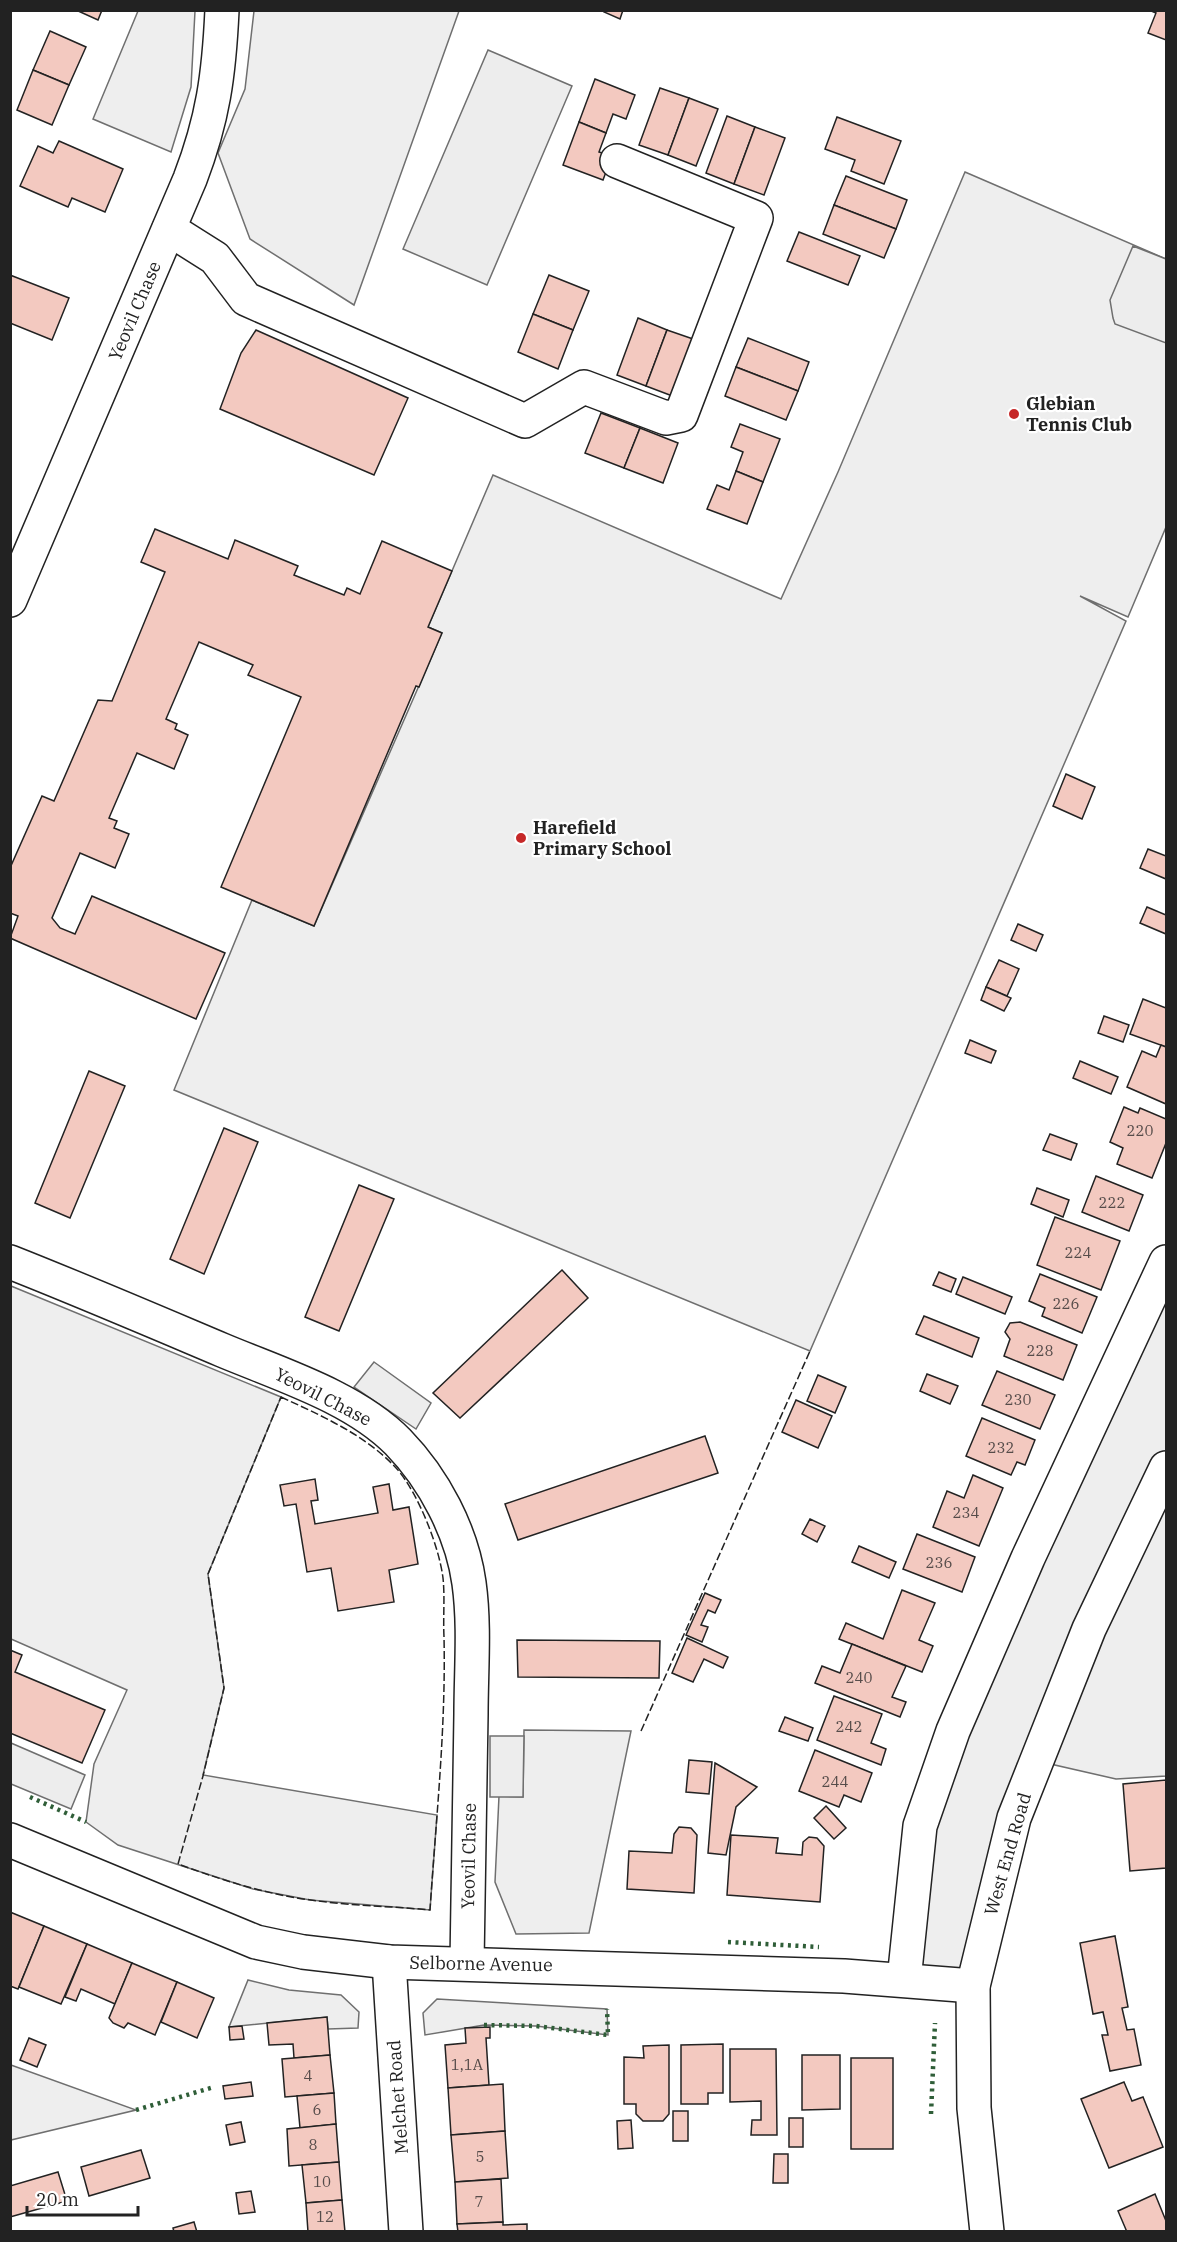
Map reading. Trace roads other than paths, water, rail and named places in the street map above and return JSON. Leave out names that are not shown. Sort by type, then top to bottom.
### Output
[{"type":"street","name":"Yeovil Chase","points":[[10,600],[205,140],[220,60],[222,10]]},
{"type":"street","points":[[169,229],[215,258],[246,299],[305,327],[525,420],[584,387],[666,418],[681,415],[756,218],[617,161]]},
{"type":"street","name":"Yeovil Chase","points":[[10,1262],[278,1374],[351,1407],[373,1421],[397,1441],[416,1463],[447,1512],[465,1560],[470,1591],[471,1724],[467,1963]]},
{"type":"street","points":[[904,1980],[920,1826],[953,1731],[1028,1558],[1167,1262]]},
{"type":"street","name":"West End Road","points":[[987,2232],[974,2108],[974,1986],[1014,1818],[1089,1629],[1167,1468]]},
{"type":"street","name":"Selborne Avenue","points":[[10,1840],[256,1942],[303,1952],[389,1962],[834,1976],[974,1986]]},
{"type":"street","name":"Melchet Road","points":[[389,1962],[406,2232]]},
{"type":"place","name":"Glebian Tennis Club","points":[[1014,414]]},
{"type":"place","name":"Harefield Primary School","points":[[521,838]]}]
